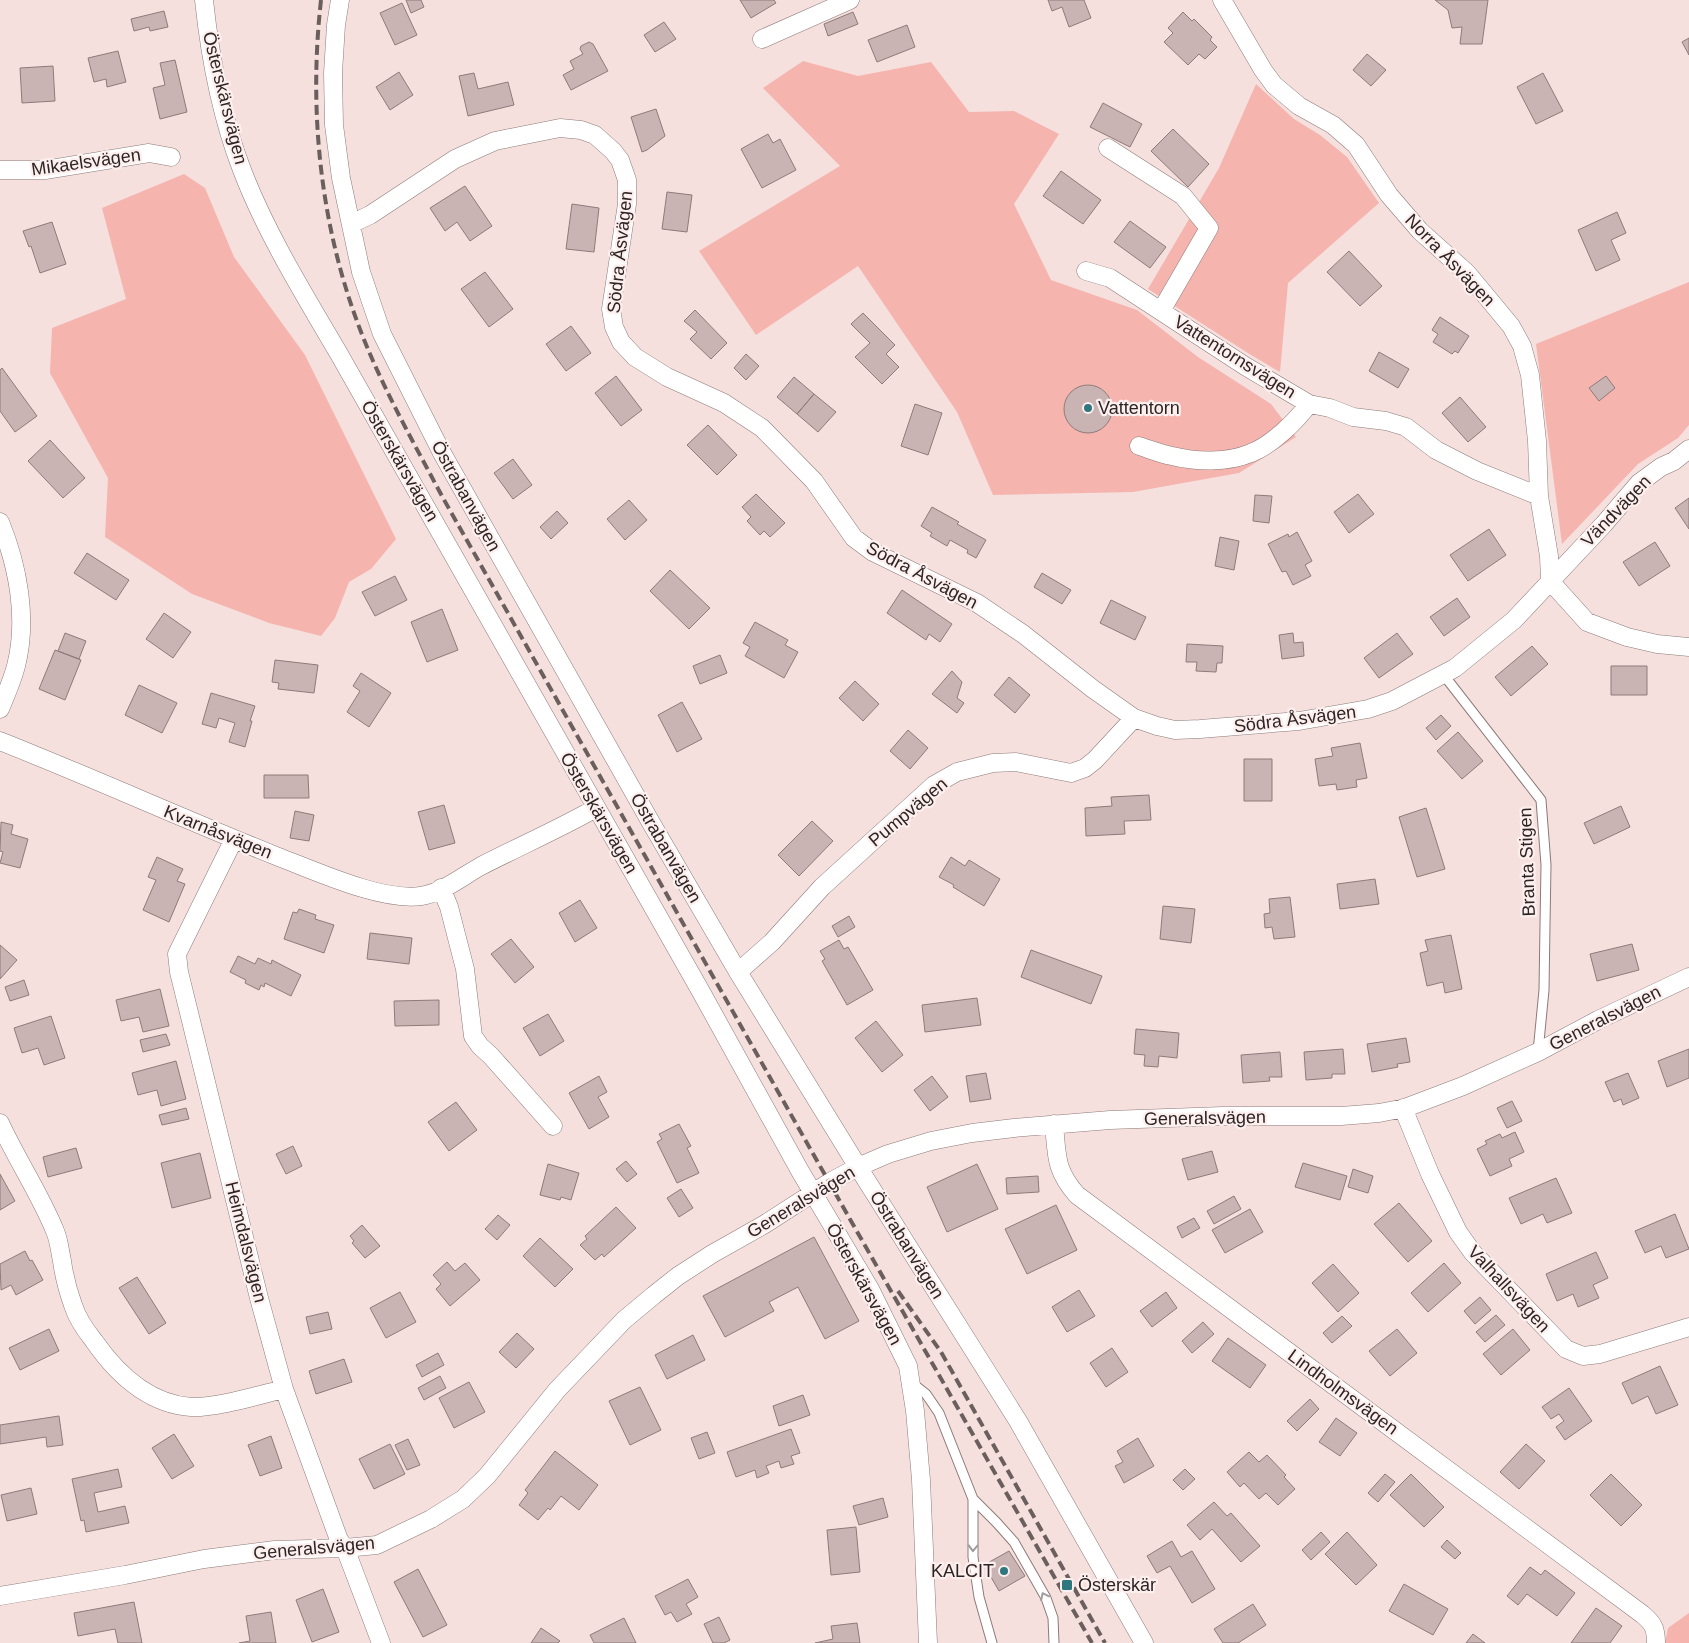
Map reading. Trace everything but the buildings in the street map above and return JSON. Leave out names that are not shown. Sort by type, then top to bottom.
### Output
[{"type":"street","name":"Österskärsvägen","points":[[204,0],[207,29],[228,127],[242,170],[258,206],[300,288],[813,1193],[870,1289],[908,1366],[916,1411],[921,1480],[928,1643]]},
{"type":"street","name":"Östrabanvägen","points":[[340,0],[332,73],[334,125],[341,178],[361,272],[382,334],[433,436],[650,821],[738,972],[1018,1421],[1144,1643]]},
{"type":"street","points":[[762,39],[850,0]]},
{"type":"street","name":"Norra Åsvägen","points":[[1222,0],[1262,70],[1274,85],[1299,106],[1333,125],[1356,145],[1389,195],[1420,231],[1467,273],[1510,326],[1522,346],[1530,375],[1537,441],[1539,496],[1549,556],[1550,582]]},
{"type":"street","name":"Södra Åsvägen","points":[[351,224],[370,215],[455,159],[494,141],[560,128],[581,130],[595,135],[620,160],[628,180],[627,204],[611,309],[614,327],[621,342],[630,352],[667,377],[724,403],[762,428],[814,481],[854,538],[873,552],[977,603],[1023,634],[1093,689],[1134,718],[1158,726],[1175,730],[1200,730],[1299,721],[1368,709],[1392,701],[1455,668],[1514,620],[1550,582]]},
{"type":"street","name":"Vattentornsvägen","points":[[1108,148],[1183,196],[1209,228],[1161,311]]},
{"type":"street","name":"Mikaelsvägen","points":[[0,170],[44,170],[149,153],[171,157]]},
{"type":"street","name":"Vattentornsvägen","points":[[1086,271],[1110,278],[1245,366],[1309,404],[1330,408],[1353,416],[1386,420],[1406,426],[1436,450],[1469,467],[1539,496]]},
{"type":"street","name":"Vattentornsvägen","points":[[1139,446],[1171,456],[1199,460],[1227,459],[1252,453],[1273,440],[1298,418],[1309,404]]},
{"type":"street","name":"Vändvägen","points":[[1550,582],[1604,524],[1638,483],[1661,467],[1674,461],[1689,449]]},
{"type":"street","points":[[0,522],[18,584],[21,627],[16,664],[0,709]]},
{"type":"street","points":[[1550,582],[1587,622],[1627,637],[1657,644],[1689,647]]},
{"type":"street","name":"Pumpvägen","points":[[738,972],[772,942],[822,887],[934,785],[957,772],[993,763],[1016,762],[1071,773],[1085,768],[1096,760],[1134,718]]},
{"type":"street","name":"Kvarnåsvägen","points":[[0,741],[234,839],[323,874],[378,893],[409,897],[422,896],[441,888],[480,866],[596,808]]},
{"type":"street","name":"Heimdalsvägen","points":[[234,839],[177,954],[179,972],[259,1298],[284,1389],[339,1540],[345,1548],[381,1643]]},
{"type":"street","points":[[441,888],[449,907],[465,969],[473,1036],[554,1126]]},
{"type":"street","name":"Generalsvägen","points":[[0,1596],[204,1560],[275,1550],[345,1548],[377,1544],[431,1519],[463,1499],[487,1476],[557,1390],[624,1320],[678,1276],[813,1193],[858,1167],[888,1154],[931,1141],[972,1133],[1054,1124],[1110,1120],[1341,1116],[1379,1113],[1403,1108],[1463,1086],[1538,1052],[1606,1016],[1689,977]]},
{"type":"street","name":"Valhallsvägen","points":[[1403,1108],[1430,1174],[1458,1232],[1473,1253],[1566,1349],[1583,1356],[1600,1354],[1689,1328]]},
{"type":"street","points":[[0,1123],[56,1233],[63,1271],[73,1307],[107,1360],[121,1375],[139,1388],[162,1399],[192,1407],[226,1403],[284,1389]]},
{"type":"street","name":"Lindholmsvägen","points":[[1054,1124],[1058,1166],[1066,1182],[1077,1195],[1642,1614],[1654,1624],[1656,1643]]},
{"type":"lane","name":"Branta Stigen","points":[[1443,674],[1541,800],[1546,865],[1546,908],[1544,990],[1538,1052]]},
{"type":"lane","points":[[910,1382],[926,1394],[939,1413],[973,1499],[973,1556],[980,1597],[992,1643]]},
{"type":"lane","points":[[973,1499],[1014,1542],[1042,1590],[1053,1618],[1054,1643]]},
{"type":"shaded area","points":[[803,61],[858,76],[931,62],[969,112],[1014,111],[1059,134],[1014,204],[1051,280],[1137,310],[1198,357],[1271,404],[1296,437],[1239,473],[1133,492],[993,495],[957,412],[858,266],[756,335],[699,251],[840,166],[763,88]]},
{"type":"shaded area","points":[[1256,84],[1294,119],[1320,135],[1347,157],[1379,203],[1288,283],[1280,372],[1148,289],[1219,168]]},
{"type":"shaded area","points":[[184,174],[205,188],[234,257],[305,355],[396,539],[371,569],[349,582],[335,618],[321,636],[269,623],[192,594],[105,537],[108,478],[50,373],[52,328],[126,299],[102,208]]},
{"type":"shaded area","points":[[1689,282],[1689,425],[1678,438],[1638,464],[1562,544],[1536,344]]},
{"type":"shaded area","points":[[1689,1613],[1689,1643],[1665,1643],[1668,1628]]},
{"type":"railway","points":[[321,0],[317,43],[316,87],[322,174],[328,217],[350,301],[365,342],[383,382],[443,498],[851,1221],[1092,1643]]},
{"type":"railway","points":[[898,1291],[941,1352],[1105,1643]]},
{"type":"place","name":"Vattentorn","points":[[1088,408]]},
{"type":"place","name":"KALCIT","points":[[1004,1571]]},
{"type":"place","name":"Österskär","points":[[1067,1585]]}]
